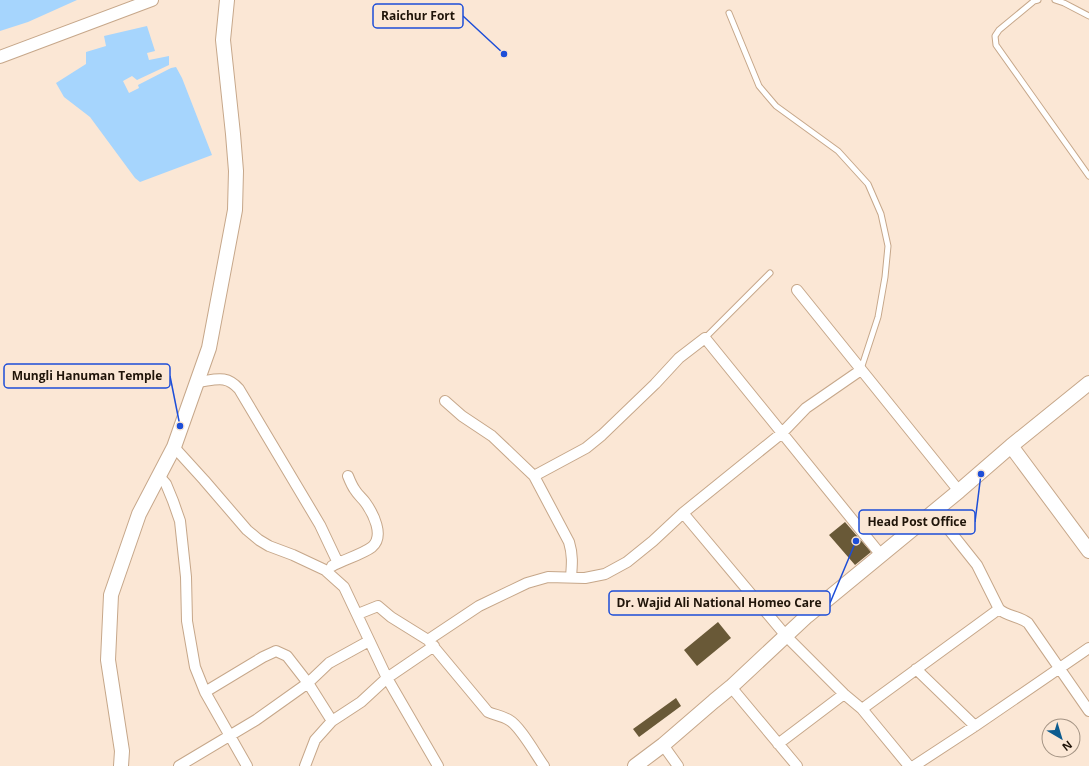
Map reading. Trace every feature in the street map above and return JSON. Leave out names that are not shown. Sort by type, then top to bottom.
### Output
[{"type":"main road","points":[[120,766],[122,751],[108,660],[111,595],[139,514],[174,447],[211,342],[227,247],[235,210],[236,171],[223,40],[227,0]]},
{"type":"main road","points":[[635,766],[663,745],[731,688],[787,637],[807,616],[1089,383]]},
{"type":"main road","points":[[1011,446],[1089,552]]},
{"type":"street","points":[[0,57],[152,0]]},
{"type":"street","points":[[797,290],[959,491]]},
{"type":"street","points":[[534,476],[586,448],[602,435],[650,389],[679,358],[705,338],[881,555]]},
{"type":"street","points":[[305,766],[314,740],[332,721],[361,702],[387,678],[479,606],[527,583],[548,577],[585,578],[605,574],[627,562],[653,542],[684,513],[782,433],[806,408],[861,370]]},
{"type":"street","points":[[197,382],[221,379],[229,380],[239,389],[320,525],[338,563]]},
{"type":"street","points":[[445,401],[462,416],[492,436],[534,476],[569,542],[573,560],[571,578]]},
{"type":"street","points":[[174,447],[247,530],[259,540],[325,570],[344,587],[387,678],[434,765]]},
{"type":"street","points":[[159,476],[166,484],[180,521],[186,577],[187,621],[195,667],[205,692],[247,766]]},
{"type":"street","points":[[325,570],[371,547],[377,541],[378,530],[369,508],[354,489],[348,476]]},
{"type":"street","points":[[934,511],[977,565],[999,608],[1003,612],[1022,618],[1028,623],[1089,711]]},
{"type":"street","points":[[684,513],[787,637],[844,694],[862,709],[909,766]]},
{"type":"street","points":[[358,614],[378,606],[391,617],[431,643],[488,712],[513,722],[544,766]]},
{"type":"street","points":[[862,709],[999,608]]},
{"type":"street","points":[[180,766],[256,720],[308,683],[329,663],[369,641]]},
{"type":"street","points":[[914,766],[1089,648]]},
{"type":"street","points":[[205,692],[263,657],[276,651],[287,656],[308,683],[332,721]]},
{"type":"street","points":[[916,670],[975,726]]},
{"type":"street","points":[[731,688],[797,766]]},
{"type":"street","points":[[778,744],[844,694]]},
{"type":"street","points":[[663,745],[678,766]]},
{"type":"lane","points":[[1038,0],[1034,1],[999,30],[995,36],[996,45],[1089,176]]},
{"type":"lane","points":[[1055,0],[1064,2],[1089,16]]},
{"type":"lane","points":[[729,13],[759,86],[776,106],[838,150],[868,184],[881,214],[888,246],[885,277],[878,317],[861,370]]},
{"type":"lane","points":[[705,338],[770,273]]},
{"type":"water","points":[[0,0],[77,0],[28,22],[0,31]]},
{"type":"water","points":[[147,26],[155,51],[147,53],[149,60],[169,56],[169,65],[137,80],[132,76],[123,81],[129,93],[139,88],[138,85],[171,68],[176,67],[182,78],[212,155],[140,182],[135,178],[90,117],[64,97],[56,83],[86,64],[86,52],[106,46],[104,36]]},
{"type":"building","points":[[845,522],[871,552],[855,565],[829,535]]},
{"type":"building","points":[[718,622],[731,638],[697,666],[684,650]]},
{"type":"building","points":[[676,698],[681,706],[639,737],[633,729]]},
{"type":"place","name":"Raichur Fort","points":[[504,54]]},
{"type":"place","name":"Mungli Hanuman Temple","points":[[180,426]]},
{"type":"place","name":"Head Post Office","points":[[981,474]]},
{"type":"place","name":"Dr. Wajid Ali National Homeo Care","points":[[856,541]]}]
